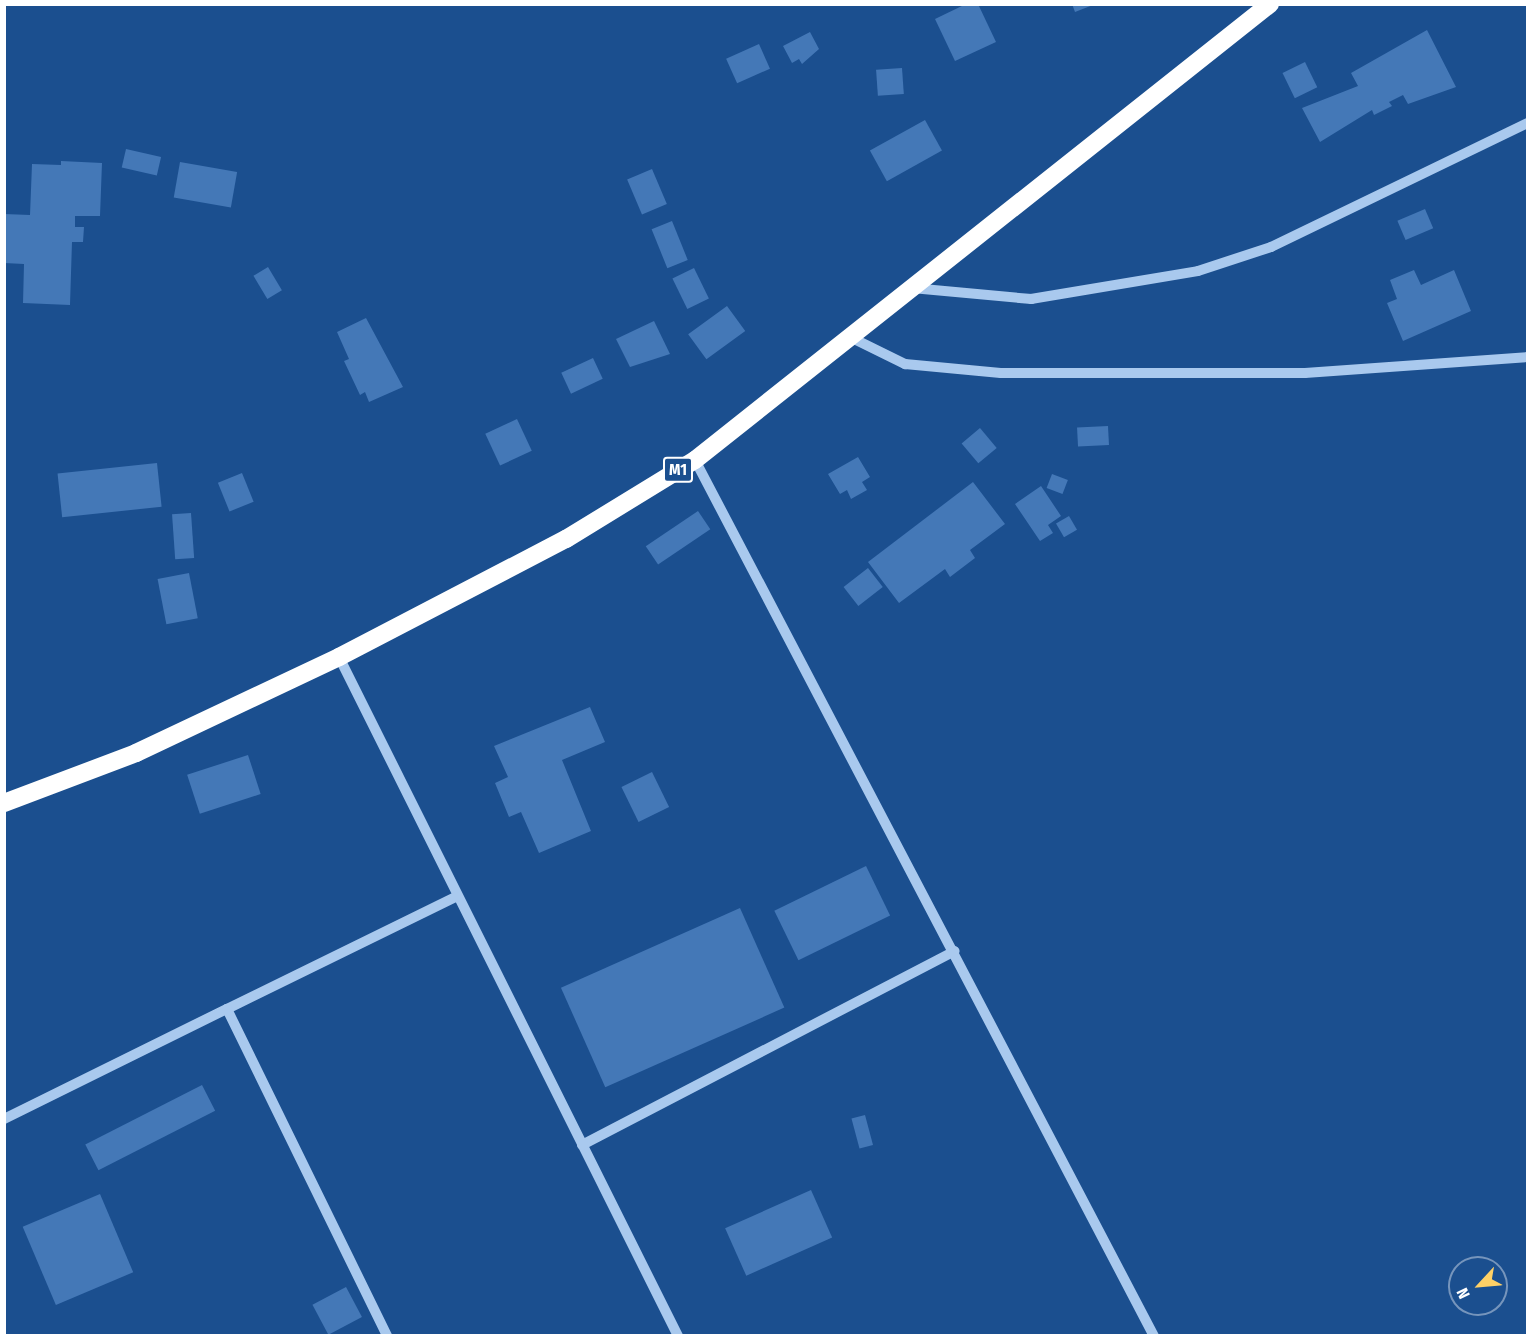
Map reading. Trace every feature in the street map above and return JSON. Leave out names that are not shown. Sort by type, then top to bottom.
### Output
[{"type":"highway","name":"M1","points":[[4,803],[136,753],[339,657],[566,539],[694,460],[909,287],[1270,4]]},
{"type":"street","points":[[909,287],[1031,299],[1198,271],[1272,247],[1527,123]]},
{"type":"street","points":[[848,336],[905,364],[1001,373],[1305,373],[1527,357]]},
{"type":"street","points":[[694,460],[1154,1335]]},
{"type":"street","points":[[339,657],[456,897],[678,1335]]},
{"type":"street","points":[[4,1119],[456,897]]},
{"type":"street","points":[[582,1145],[954,951]]},
{"type":"street","points":[[227,1009],[387,1335]]},
{"type":"building","points":[[966,4],[978,4],[996,42],[955,61],[935,19]]},
{"type":"building","points":[[1072,4],[1093,4],[1093,5],[1075,12]]},
{"type":"building","points":[[1427,30],[1456,87],[1408,104],[1403,95],[1389,102],[1392,106],[1374,115],[1372,110],[1320,142],[1302,108],[1358,86],[1351,73]]},
{"type":"building","points":[[810,32],[819,49],[802,64],[799,59],[792,63],[783,46]]},
{"type":"building","points":[[759,44],[770,69],[737,83],[726,59]]},
{"type":"building","points":[[1305,62],[1317,87],[1295,98],[1283,73]]},
{"type":"building","points":[[902,68],[904,94],[878,96],[876,70]]},
{"type":"building","points":[[925,120],[942,151],[887,181],[870,151]]},
{"type":"building","points":[[126,149],[161,157],[157,176],[122,168]]},
{"type":"building","points":[[61,161],[102,163],[100,216],[75,216],[75,227],[84,227],[83,242],[72,242],[70,305],[23,303],[24,264],[4,263],[4,214],[30,215],[32,164],[61,165]]},
{"type":"building","points":[[180,162],[237,172],[231,208],[174,197]]},
{"type":"building","points":[[652,169],[667,204],[642,215],[627,180]]},
{"type":"building","points":[[1425,209],[1433,228],[1406,240],[1397,221]]},
{"type":"building","points":[[672,221],[688,260],[667,268],[652,229]]},
{"type":"building","points":[[268,267],[282,290],[267,299],[253,276]]},
{"type":"building","points":[[694,268],[709,299],[687,309],[672,279]]},
{"type":"building","points":[[1414,270],[1421,285],[1454,270],[1471,311],[1403,341],[1387,303],[1397,299],[1390,280]]},
{"type":"building","points":[[727,306],[745,331],[706,359],[688,334]]},
{"type":"building","points":[[366,318],[403,387],[369,402],[365,392],[360,395],[344,361],[349,359],[337,332]]},
{"type":"building","points":[[654,321],[670,354],[630,367],[616,339]]},
{"type":"building","points":[[593,358],[603,379],[571,394],[561,373]]},
{"type":"building","points":[[517,419],[532,451],[500,466],[485,434]]},
{"type":"building","points":[[1108,426],[1109,445],[1078,447],[1077,428]]},
{"type":"building","points":[[980,428],[997,448],[978,463],[962,443]]},
{"type":"building","points":[[858,457],[870,477],[862,482],[867,490],[851,499],[847,490],[840,494],[828,474]]},
{"type":"building","points":[[157,463],[162,507],[62,517],[58,473]]},
{"type":"building","points":[[242,473],[254,502],[230,511],[218,483]]},
{"type":"building","points":[[1052,474],[1068,480],[1062,494],[1047,488]]},
{"type":"building","points":[[973,482],[1005,524],[970,550],[975,558],[950,577],[945,569],[899,603],[868,562]]},
{"type":"building","points":[[1041,486],[1061,516],[1048,525],[1053,533],[1040,541],[1015,504]]},
{"type":"building","points":[[698,511],[710,529],[658,564],[646,546]]},
{"type":"building","points":[[191,513],[194,558],[175,559],[172,514]]},
{"type":"building","points":[[1069,516],[1077,530],[1064,537],[1056,524]]},
{"type":"building","points":[[868,568],[883,587],[858,606],[844,587]]},
{"type":"building","points":[[189,573],[198,618],[166,624],[158,579]]},
{"type":"building","points":[[590,707],[605,742],[562,760],[591,831],[539,853],[521,812],[509,817],[495,783],[508,777],[494,746]]},
{"type":"building","points":[[248,755],[261,794],[200,814],[187,775]]},
{"type":"building","points":[[652,772],[669,807],[639,822],[621,787]]},
{"type":"building","points":[[866,866],[890,915],[798,960],[774,911]]},
{"type":"building","points":[[740,908],[784,1008],[605,1087],[561,988]]},
{"type":"building","points":[[202,1085],[215,1111],[98,1170],[85,1144]]},
{"type":"building","points":[[865,1115],[873,1145],[860,1149],[851,1119]]},
{"type":"building","points":[[811,1190],[832,1238],[746,1276],[725,1228]]},
{"type":"building","points":[[100,1194],[133,1272],[56,1305],[23,1227]]},
{"type":"building","points":[[346,1287],[362,1317],[328,1335],[312,1305]]}]
